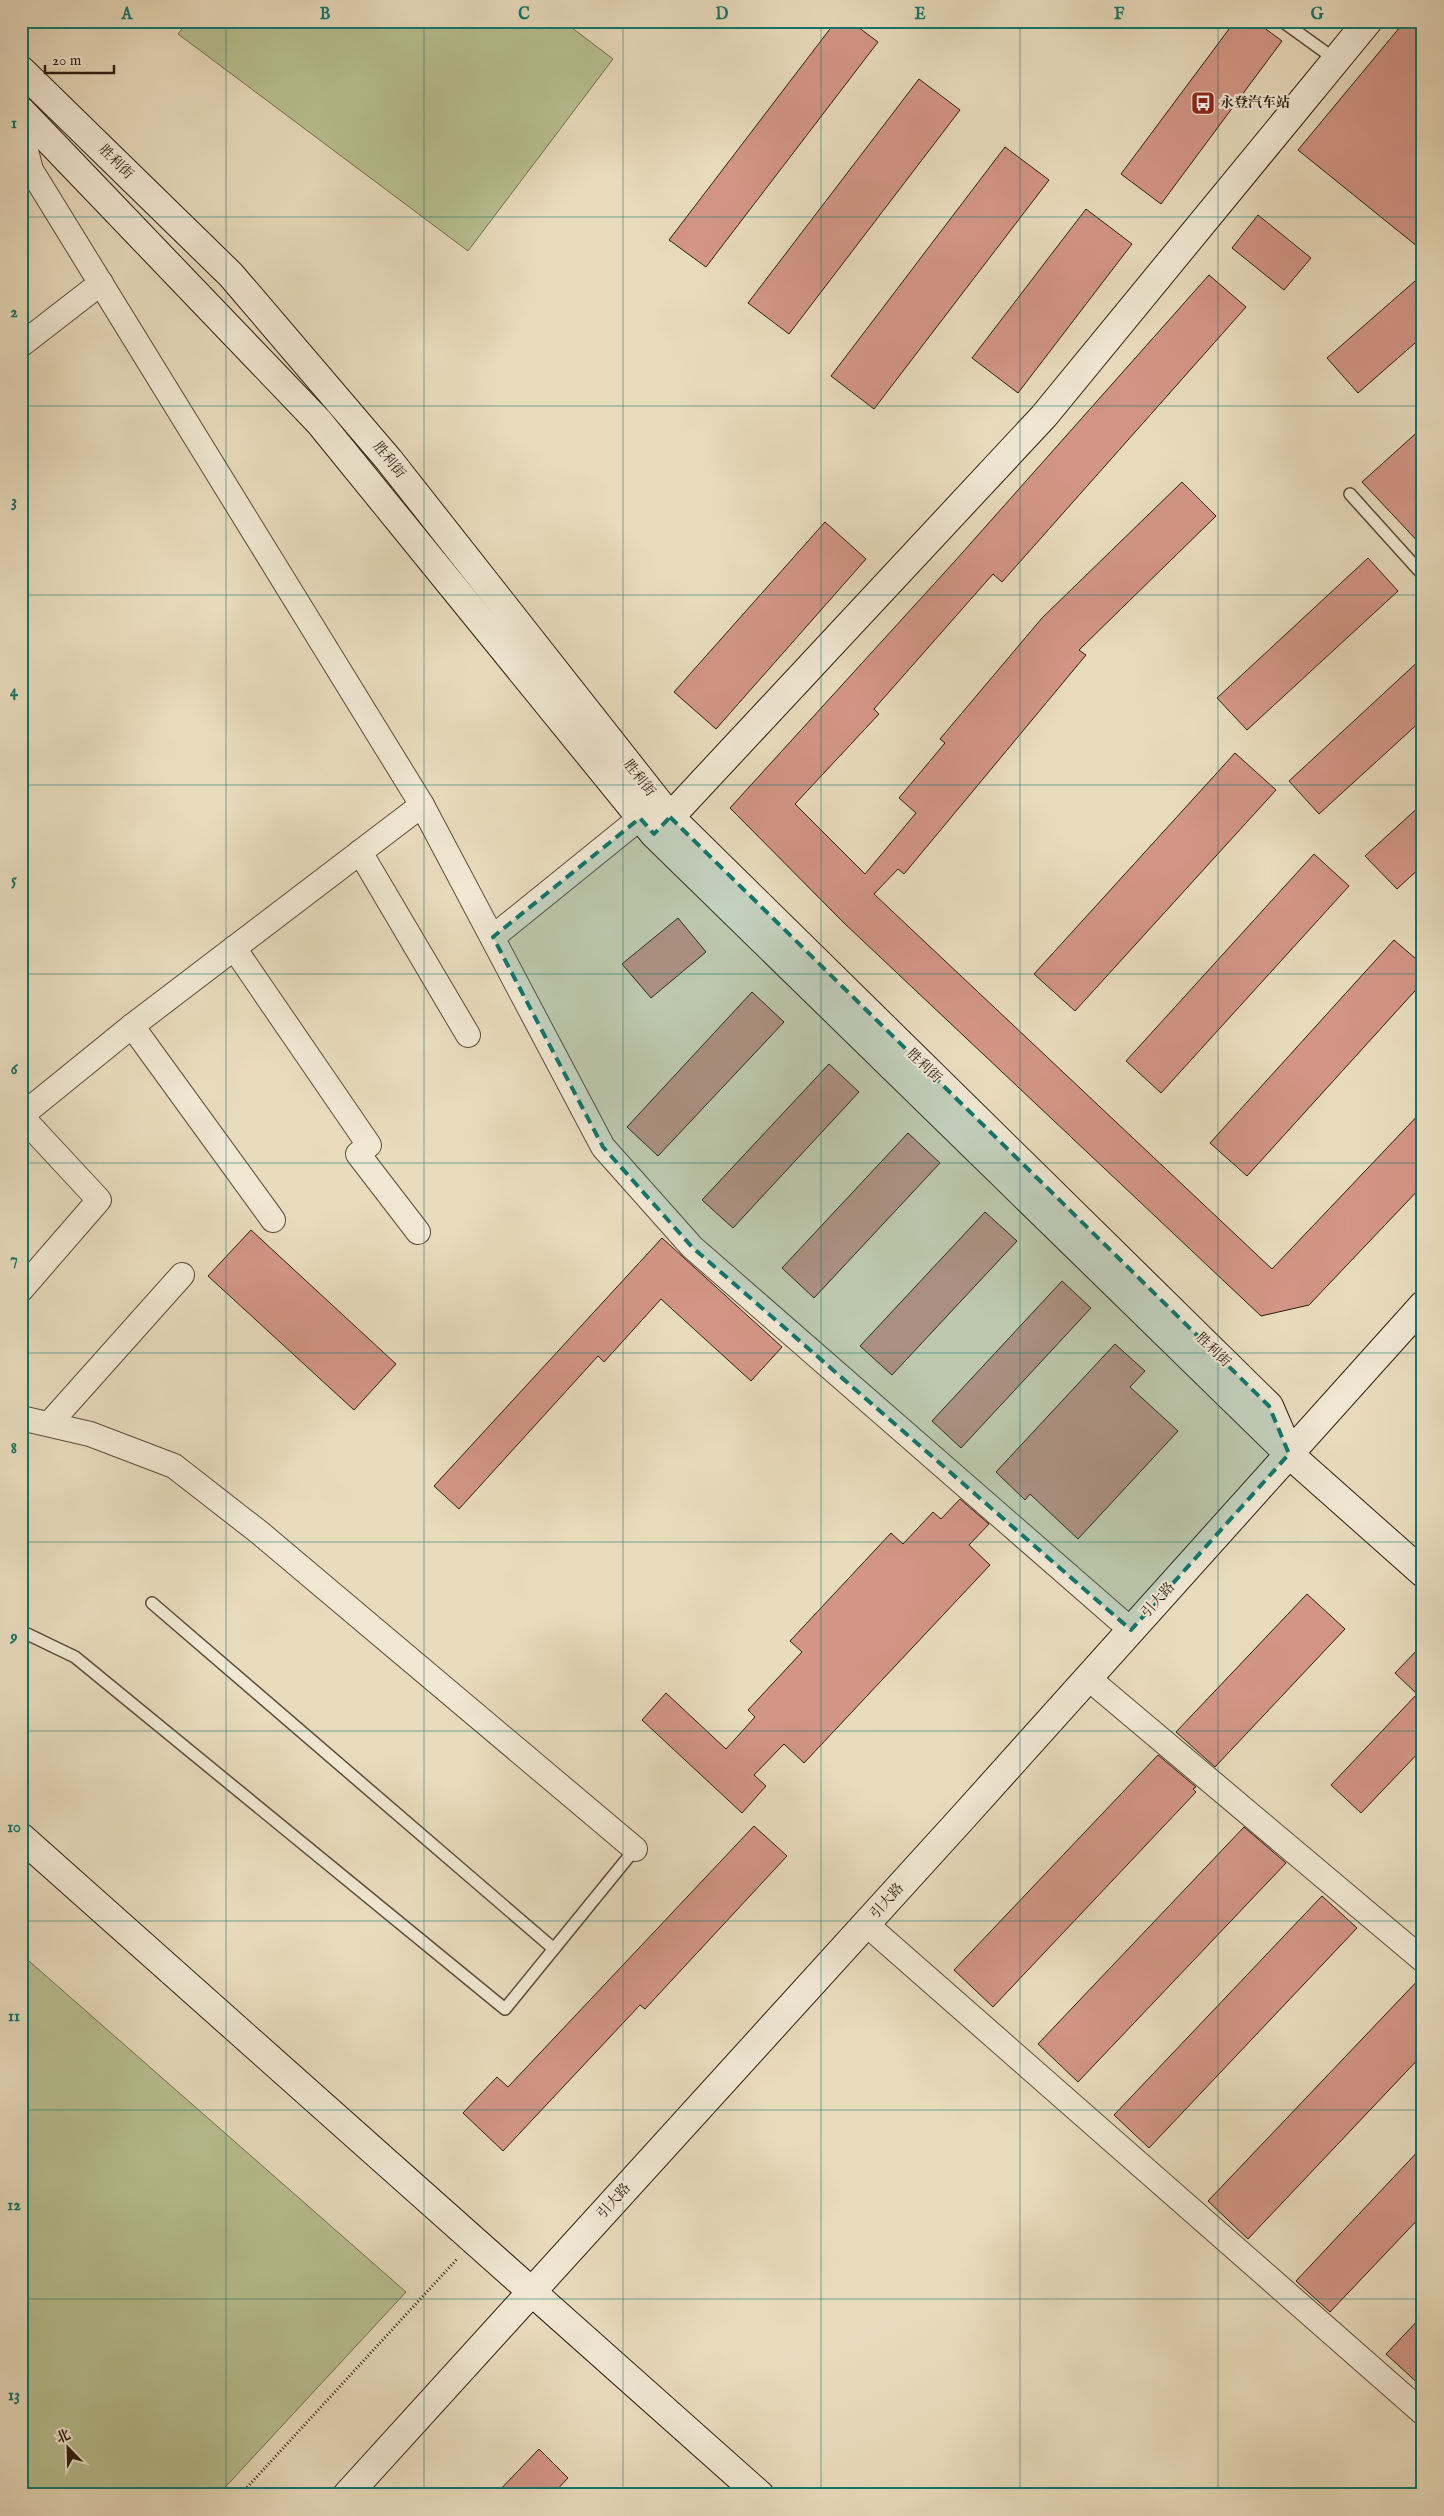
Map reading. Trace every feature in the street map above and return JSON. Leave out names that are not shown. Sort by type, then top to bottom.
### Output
[{"type":"street","points":[[493,937],[655,823],[1044,416],[1368,21]]},
{"type":"street","name":"胜利街","points":[[21,70],[231,275],[390,460],[655,823]]},
{"type":"street","name":"胜利街","points":[[21,110],[319,422],[655,823],[1269,1406],[1289,1454],[1423,1573]]},
{"type":"street","points":[[21,132],[31,170],[422,805],[603,1147],[692,1247],[1131,1630]]},
{"type":"street","points":[[21,345],[101,283]]},
{"type":"street","points":[[21,1290],[99,1200],[21,1116],[132,1026],[422,805]]},
{"type":"street","points":[[360,852],[468,1036]]},
{"type":"street","points":[[234,948],[369,1145],[358,1154],[418,1232]]},
{"type":"street","points":[[132,1026],[273,1220]]},
{"type":"street","points":[[49,1424],[182,1275]]},
{"type":"street","name":"引大路","points":[[347,2495],[866,1924],[1423,1305]]},
{"type":"street","points":[[21,1418],[90,1434],[174,1466],[260,1533],[635,1849]]},
{"type":"street","points":[[1088,1678],[1423,1960]]},
{"type":"street","points":[[21,1837],[760,2495]]},
{"type":"street","points":[[866,1924],[1423,2413]]},
{"type":"lane","points":[[1282,21],[1336,60]]},
{"type":"lane","points":[[1350,494],[1423,575]]},
{"type":"lane","points":[[152,1603],[554,1949]]},
{"type":"lane","points":[[21,1630],[75,1657],[505,2009],[635,1849]]},
{"type":"path","points":[[240,2495],[474,2240]]},
{"type":"highlighted area","points":[[670,817],[1269,1406],[1289,1454],[1131,1630],[692,1247],[603,1147],[493,937],[640,818],[654,834]]},
{"type":"green space","points":[[188,21],[563,21],[613,59],[468,251],[178,34]]},
{"type":"green space","points":[[21,1954],[406,2292],[218,2495],[21,2495]]},
{"type":"building","points":[[836,21],[850,21],[878,42],[706,267],[669,240]]},
{"type":"building","points":[[1235,21],[1255,21],[1282,41],[1161,204],[1121,174]]},
{"type":"building","points":[[1405,21],[1423,21],[1423,251],[1298,150]]},
{"type":"building","points":[[919,79],[960,110],[789,334],[748,303]]},
{"type":"building","points":[[1005,147],[1049,180],[874,409],[831,376]]},
{"type":"building","points":[[1086,209],[1132,244],[1018,393],[972,358]]},
{"type":"building","points":[[1258,215],[1311,258],[1284,290],[1232,248]]},
{"type":"building","points":[[1423,274],[1423,336],[1358,393],[1327,358]]},
{"type":"building","points":[[1209,275],[1246,307],[1002,582],[993,574],[874,709],[879,714],[795,804],[865,874],[916,813],[899,798],[945,743],[940,739],[1042,618],[1182,482],[1216,516],[1079,650],[1086,655],[904,874],[898,869],[874,894],[1272,1269],[1423,1110],[1423,1185],[1309,1305],[1261,1316],[844,923],[730,808],[955,561]]},
{"type":"building","points":[[1423,427],[1423,547],[1362,482]]},
{"type":"building","points":[[825,522],[866,559],[716,729],[674,692]]},
{"type":"building","points":[[1368,558],[1398,591],[1247,730],[1217,698]]},
{"type":"building","points":[[1423,657],[1423,719],[1319,814],[1289,781]]},
{"type":"building","points":[[1235,753],[1276,790],[1075,1011],[1034,974]]},
{"type":"building","points":[[1423,803],[1423,865],[1397,889],[1365,856]]},
{"type":"building","points":[[1314,854],[1349,886],[1161,1093],[1126,1061]]},
{"type":"building","points":[[678,918],[706,952],[651,998],[622,964]]},
{"type":"building","points":[[1394,940],[1423,965],[1423,982],[1247,1176],[1210,1143]]},
{"type":"building","points":[[752,992],[784,1022],[658,1156],[627,1127]]},
{"type":"building","points":[[829,1064],[859,1092],[733,1228],[702,1200]]},
{"type":"building","points":[[908,1133],[940,1163],[814,1298],[782,1268]]},
{"type":"building","points":[[985,1212],[1017,1241],[892,1375],[860,1346]]},
{"type":"building","points":[[251,1230],[396,1364],[354,1410],[208,1276]]},
{"type":"building","points":[[662,1238],[782,1347],[751,1381],[661,1299],[604,1362],[598,1356],[459,1509],[434,1486]]},
{"type":"building","points":[[1062,1281],[1091,1308],[961,1448],[932,1421]]},
{"type":"building","points":[[1115,1344],[1145,1371],[1130,1387],[1178,1431],[1078,1539],[1030,1494],[1025,1500],[996,1472]]},
{"type":"building","points":[[960,1499],[989,1524],[969,1545],[990,1565],[804,1763],[784,1744],[754,1775],[766,1786],[742,1813],[642,1720],[666,1693],[726,1749],[755,1717],[748,1710],[802,1652],[790,1641],[891,1533],[903,1544],[933,1512],[941,1519]]},
{"type":"building","points":[[1307,1594],[1345,1629],[1215,1767],[1176,1732]]},
{"type":"building","points":[[1423,1644],[1423,1748],[1361,1813],[1331,1785],[1417,1694],[1395,1673]]},
{"type":"building","points":[[1158,1755],[1196,1787],[1193,1789],[1196,1792],[993,2007],[954,1970]]},
{"type":"building","points":[[754,1826],[787,1856],[645,2009],[640,2005],[503,2151],[463,2113],[497,2077],[508,2087]]},
{"type":"building","points":[[1244,1827],[1286,1863],[1078,2082],[1038,2044]]},
{"type":"building","points":[[1322,1896],[1357,1928],[1149,2148],[1114,2115]]},
{"type":"building","points":[[1423,1975],[1423,2054],[1248,2239],[1208,2201]]},
{"type":"building","points":[[1423,2146],[1423,2214],[1330,2312],[1296,2281]]},
{"type":"building","points":[[1423,2315],[1423,2388],[1386,2354]]},
{"type":"building","points":[[539,2449],[568,2478],[552,2495],[495,2495]]},
{"type":"place","name":"永登汽车站","points":[[1203,103]]}]
